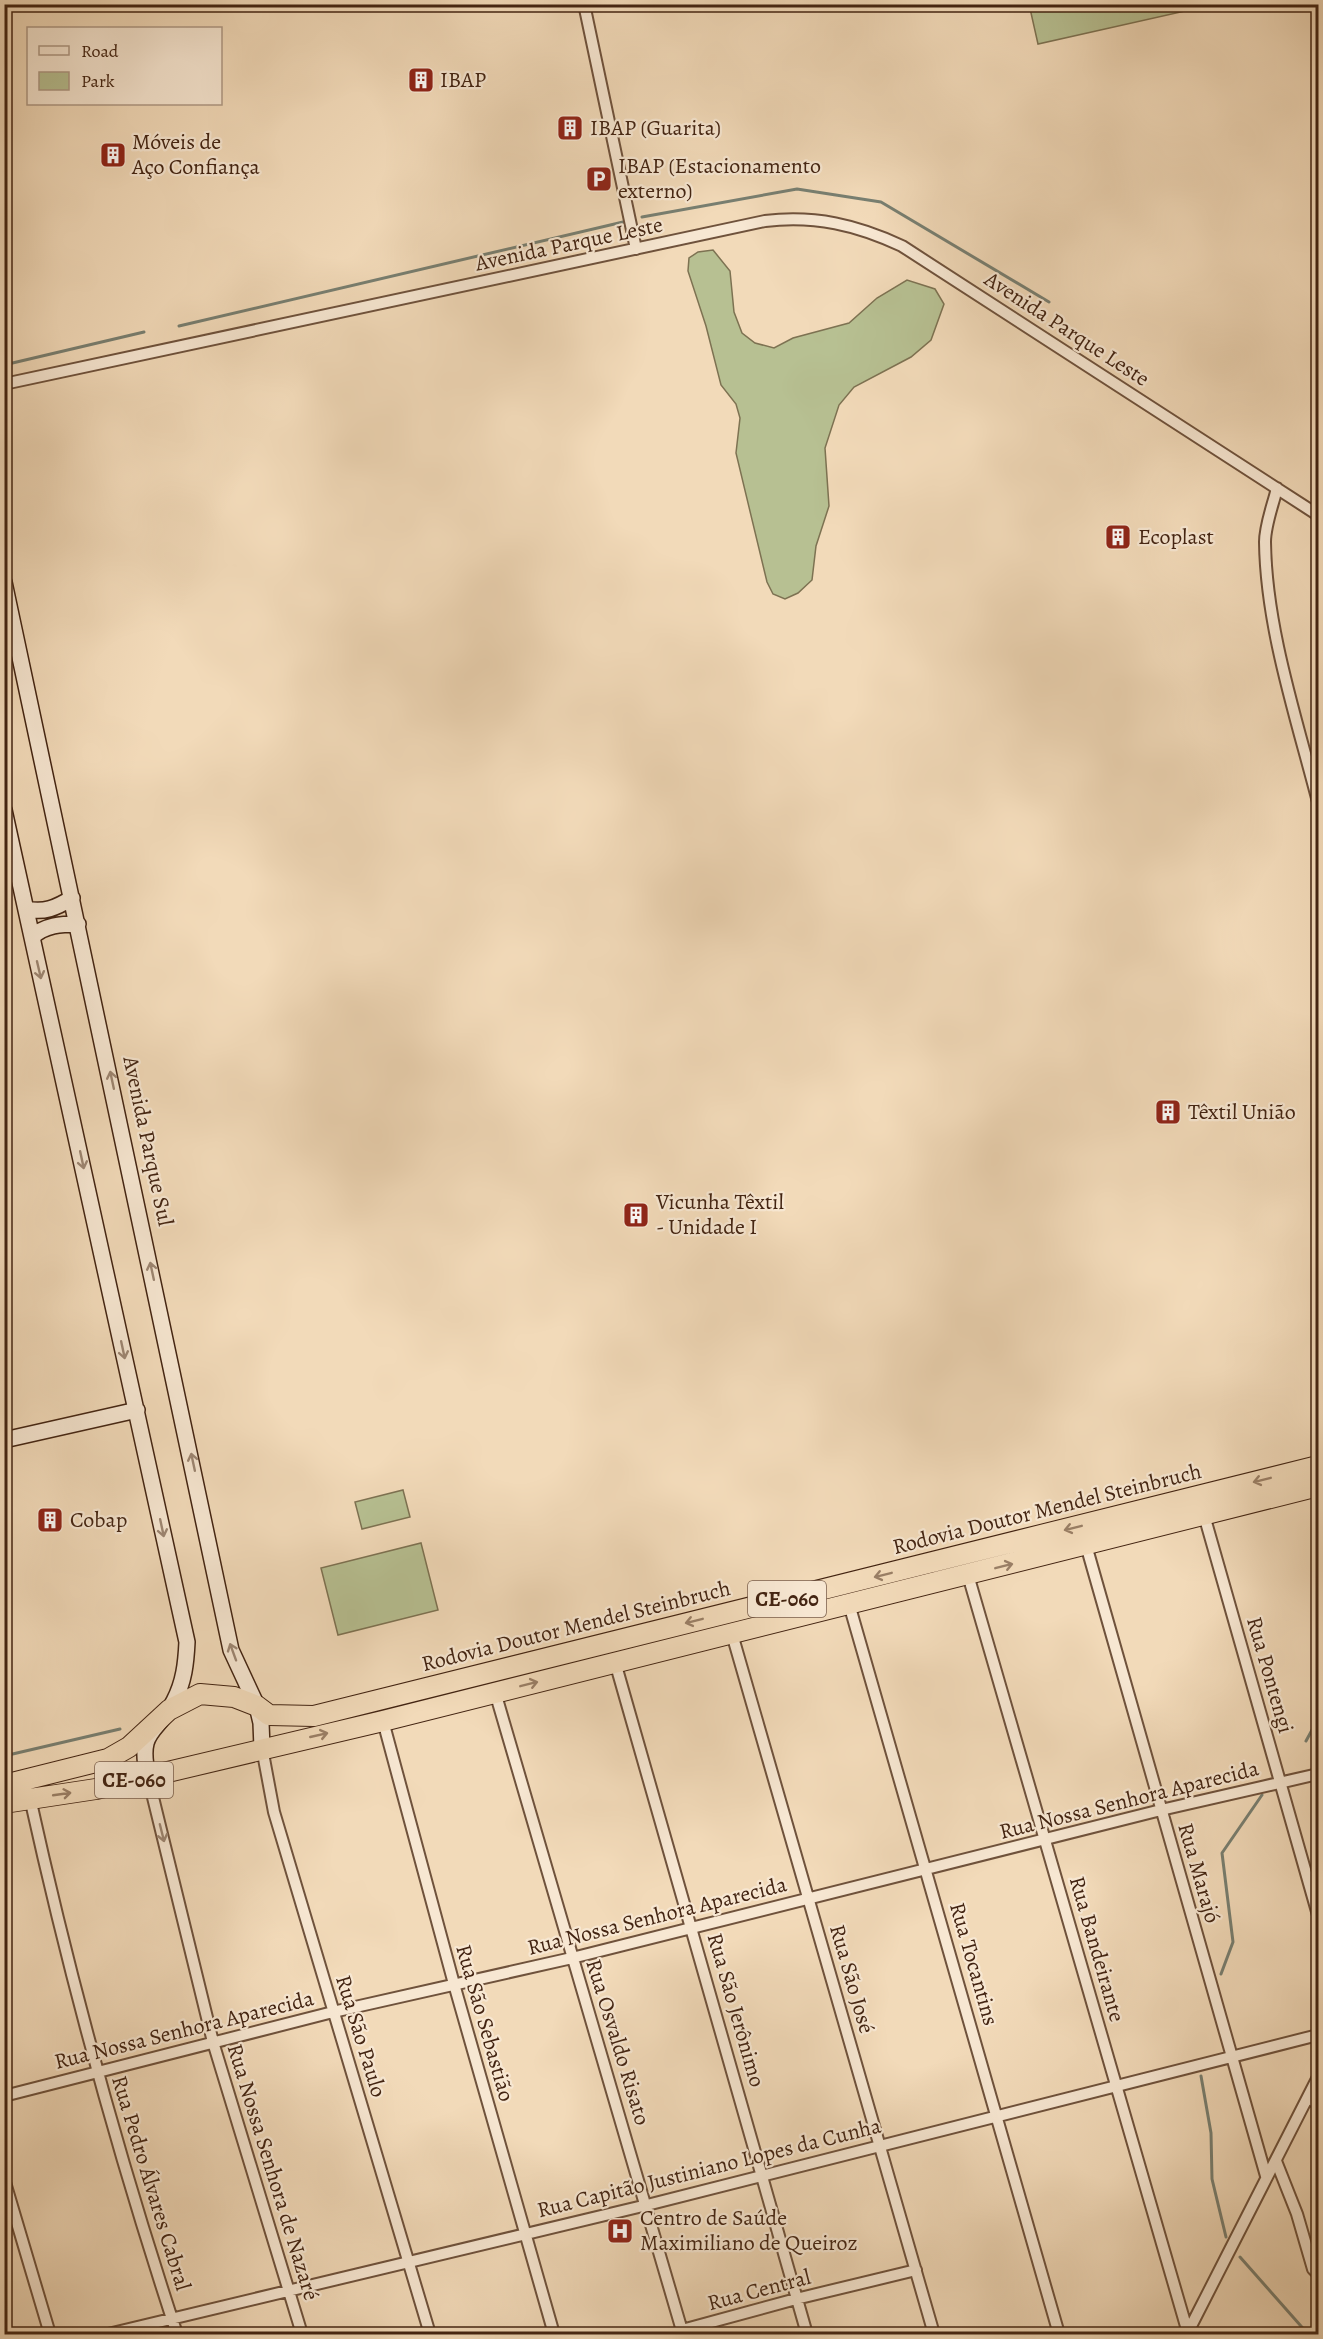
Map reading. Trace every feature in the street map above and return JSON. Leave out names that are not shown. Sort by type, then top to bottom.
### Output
[{"type":"highway","name":"Rodovia Doutor Mendel Steinbruch","points":[[4,1785],[108,1760],[129,1747],[169,1710],[200,1694],[234,1697],[257,1706],[269,1715],[297,1717],[350,1708],[1318,1466]]},
{"type":"highway","name":"Rodovia Doutor Mendel Steinbruch","points":[[4,1803],[96,1789],[148,1777],[732,1634],[1318,1486]]},
{"type":"street","points":[[584,4],[636,249]]},
{"type":"street","name":"Avenida Parque Leste","points":[[4,384],[780,219],[836,222],[879,235],[912,252],[1318,515]]},
{"type":"street","points":[[1277,488],[1265,540],[1271,597],[1282,659],[1318,802]]},
{"type":"street","name":"Avenida Parque Sul","points":[[4,582],[231,1650],[257,1706],[261,1723],[262,1748]]},
{"type":"street","points":[[4,810],[187,1642],[183,1682],[169,1710],[152,1728],[148,1738],[145,1751],[148,1777]]},
{"type":"street","points":[[26,909],[39,912],[57,907],[72,898]]},
{"type":"street","points":[[32,937],[40,929],[62,924],[78,924]]},
{"type":"street","points":[[4,1440],[136,1410]]},
{"type":"street","name":"Rua Pontengi","points":[[1204,1515],[1318,1915]]},
{"type":"street","name":"Rua Marajó","points":[[1086,1545],[1266,2176]]},
{"type":"street","name":"Rua Bandeirante","points":[[968,1575],[1187,2334]]},
{"type":"street","name":"Rua Tocantins","points":[[849,1604],[1059,2334]]},
{"type":"street","name":"Rua São José","points":[[732,1634],[934,2334]]},
{"type":"street","name":"Rua São Jerônimo","points":[[615,1662],[807,2334]]},
{"type":"street","name":"Rua Osvaldo Risato","points":[[495,1692],[647,2205],[682,2332]]},
{"type":"street","name":"Rua São Sebastião","points":[[382,1720],[524,2235],[554,2334]]},
{"type":"street","name":"Rua São Paulo","points":[[262,1748],[274,1812],[410,2260],[430,2334]]},
{"type":"street","name":"Rua Nossa Senhora Aparecida","points":[[4,2096],[333,2012],[572,1958],[1161,1810],[1318,1774]]},
{"type":"street","name":"Rua Nossa Senhora de Nazaré","points":[[148,1777],[213,2042],[302,2334]]},
{"type":"street","name":"Rua Pedro Álvares Cabral","points":[[30,1798],[60,1933],[98,2072],[177,2334]]},
{"type":"street","name":"Rua Capitão Justiniano Lopes da Cunha","points":[[108,2334],[647,2205],[762,2174],[1318,2035]]},
{"type":"street","points":[[1187,2334],[1318,2077]]},
{"type":"street","points":[[1308,2098],[1318,2104]]},
{"type":"street","points":[[1276,2161],[1317,2271]]},
{"type":"street","points":[[4,2179],[50,2334]]},
{"type":"street","name":"Rua Central","points":[[682,2332],[796,2299],[916,2270]]},
{"type":"green space","points":[[1029,4],[1212,4],[1212,5],[1038,44]]},
{"type":"green space","points":[[713,250],[730,271],[734,312],[742,333],[755,343],[774,348],[793,338],[849,323],[877,298],[907,280],[935,289],[944,304],[931,340],[911,357],[854,387],[839,405],[825,448],[829,506],[816,546],[812,580],[798,593],[785,599],[773,594],[767,582],[736,453],[740,418],[736,404],[721,385],[706,326],[688,271],[689,258],[698,252]]},
{"type":"green space","points":[[403,1490],[410,1517],[362,1529],[355,1502]]},
{"type":"green space","points":[[421,1543],[438,1610],[338,1635],[321,1568]]},
{"type":"waterway","points":[[642,217],[797,189],[881,202],[1049,302]]},
{"type":"waterway","points":[[179,326],[623,222]]},
{"type":"waterway","points":[[4,365],[144,332]]},
{"type":"waterway","points":[[1306,1741],[1318,1719]]},
{"type":"waterway","points":[[4,1756],[120,1729]]},
{"type":"waterway","points":[[1221,1974],[1233,1942],[1222,1853],[1262,1795]]},
{"type":"waterway","points":[[1201,2076],[1211,2133],[1212,2179],[1226,2237]]},
{"type":"waterway","points":[[1240,2257],[1308,2334]]},
{"type":"place","name":"IBAP","points":[[421,80]]},
{"type":"place","name":"IBAP (Guarita)","points":[[570,128]]},
{"type":"place","name":"Móveis de Aço Confiança","points":[[113,155]]},
{"type":"place","name":"IBAP (Estacionamento externo)","points":[[599,179]]},
{"type":"place","name":"Ecoplast","points":[[1118,537]]},
{"type":"place","name":"Têxtil União","points":[[1168,1112]]},
{"type":"place","name":"Vicunha Têxtil - Unidade I","points":[[636,1215]]},
{"type":"place","name":"Cobap","points":[[50,1520]]},
{"type":"place","name":"Centro de Saúde Maximiliano de Queiroz","points":[[620,2231]]}]
